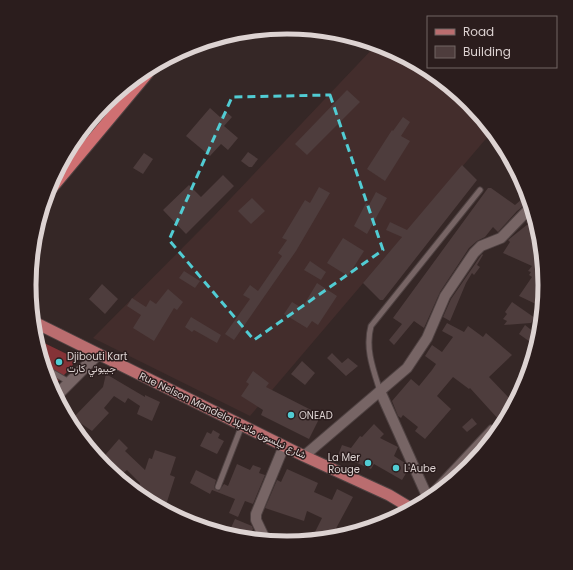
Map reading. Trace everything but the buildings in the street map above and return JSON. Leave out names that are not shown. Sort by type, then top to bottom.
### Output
[{"type":"highway","points":[[59,180],[143,79]]},
{"type":"main road","name":"Rue Nelson Mandela شارع نيلسون مانديلا","points":[[39,324],[304,456],[389,495],[406,505]]},
{"type":"street","points":[[304,456],[407,368],[427,338],[445,296],[474,252],[481,246],[501,238],[526,212]]},
{"type":"street","points":[[59,392],[98,354]]},
{"type":"street","points":[[380,391],[426,494]]},
{"type":"street","points":[[263,535],[256,520],[256,514],[284,446]]},
{"type":"lane","points":[[106,111],[112,116]]},
{"type":"lane","points":[[380,391],[369,352],[368,338],[372,326],[480,190]]},
{"type":"lane","points":[[51,372],[69,382]]},
{"type":"lane","points":[[218,487],[242,425]]},
{"type":"lane","points":[[440,483],[491,428]]},
{"type":"highlighted area","points":[[330,95],[383,250],[254,340],[169,240],[232,97]]},
{"type":"shaded area","points":[[372,49],[398,60],[426,76],[452,96],[488,136],[250,416],[93,338],[214,216]]},
{"type":"shaded area","name":"Djibouti Kart جيبوتي كارت","points":[[42,342],[75,358],[72,367],[56,383]]},
{"type":"place","name":"Djibouti Kart جيبوتي كارت","points":[[59,362]]},
{"type":"place","name":"ONEAD","points":[[291,415]]},
{"type":"place","name":"La Mer Rouge","points":[[368,463]]},
{"type":"place","name":"L'Aube","points":[[396,468]]}]
